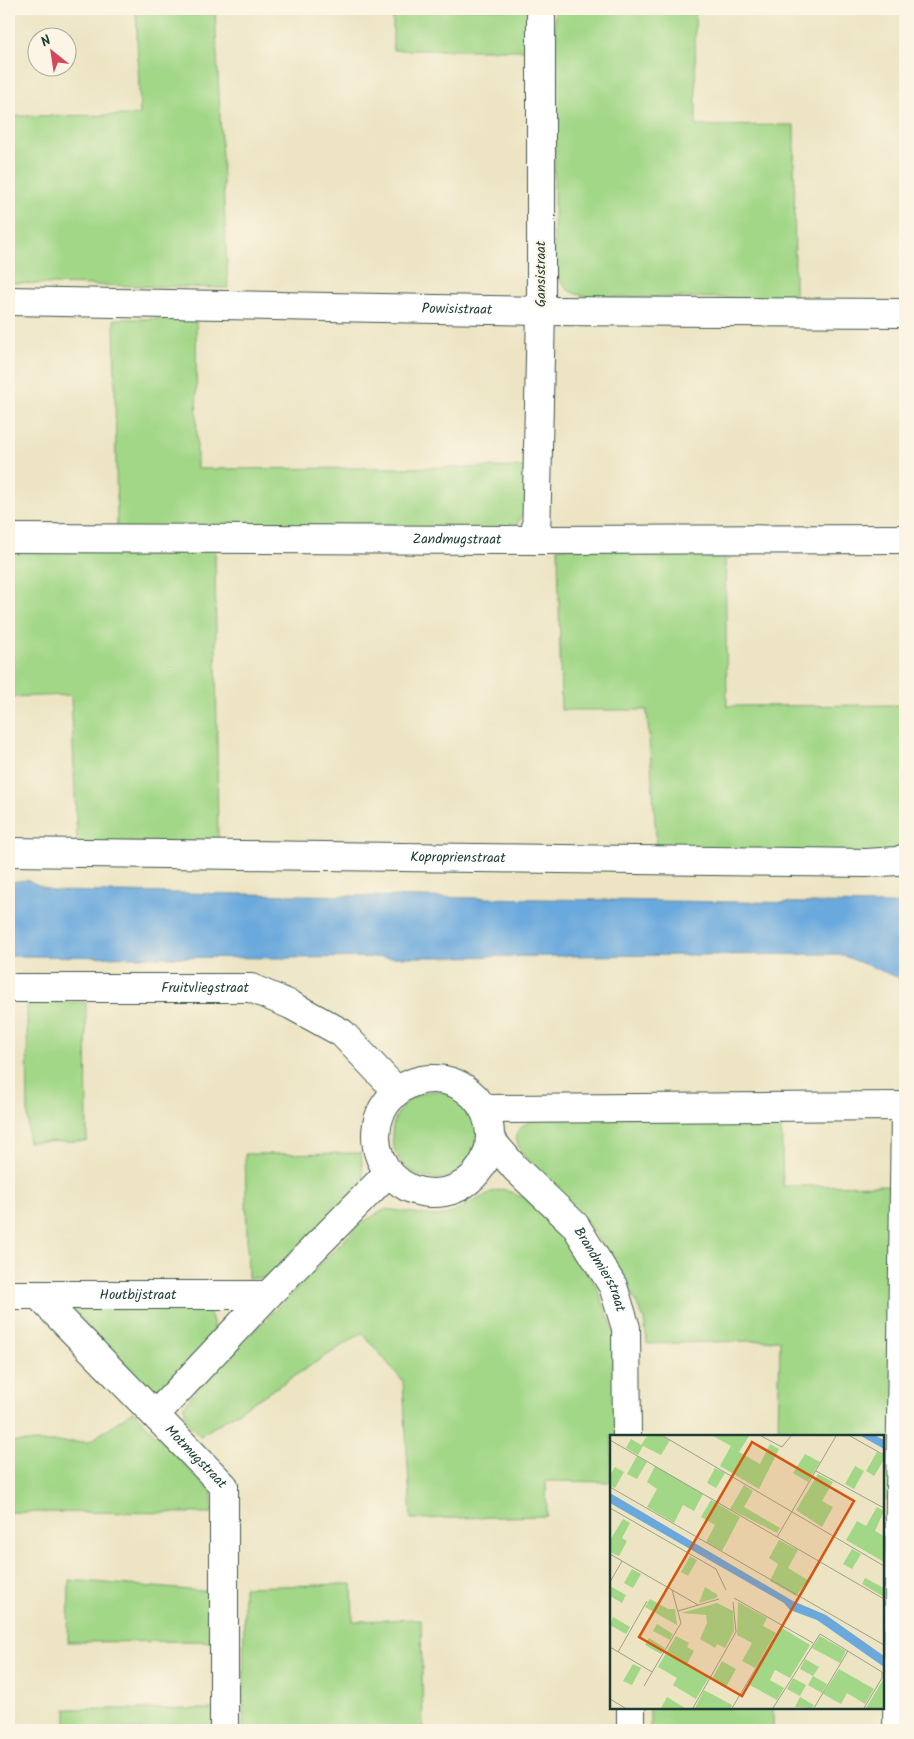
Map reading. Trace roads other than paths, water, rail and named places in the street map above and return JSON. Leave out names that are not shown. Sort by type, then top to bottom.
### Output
[{"type":"street","name":"Gansistraat","points":[[536,540],[541,311],[541,9]]},
{"type":"street","name":"Powisistraat","points":[[9,301],[541,311],[905,313]]},
{"type":"street","name":"Zandmugstraat","points":[[9,538],[905,539]]},
{"type":"street","name":"Koproprienstraat","points":[[9,852],[866,864],[897,861],[905,858]]},
{"type":"street","name":"Fruitvliegstraat","points":[[9,988],[251,988],[291,1004],[342,1033],[397,1091]]},
{"type":"street","points":[[428,1078],[445,1079],[462,1085],[475,1096],[485,1110],[490,1126],[491,1140],[486,1159],[475,1175],[459,1187],[440,1193],[421,1192],[403,1185],[388,1173],[380,1160],[376,1146],[375,1130],[378,1115],[386,1102],[397,1091],[412,1082],[428,1078]]},
{"type":"street","points":[[485,1110],[905,1106]]},
{"type":"street","points":[[897,1730],[905,1112]]},
{"type":"street","name":"Brandmierstraat","points":[[491,1140],[515,1168],[575,1225],[613,1286],[626,1328],[627,1435]]},
{"type":"street","points":[[156,1414],[268,1295],[388,1173]]},
{"type":"street","name":"Houtbijstraat","points":[[9,1295],[268,1295]]},
{"type":"street","name":"Motmugstraat","points":[[38,1295],[156,1414],[224,1486],[224,1730]]},
{"type":"street","points":[[630,1709],[631,1730]]},
{"type":"water","points":[[27,880],[52,891],[893,904],[905,900],[905,978],[902,979],[839,954],[286,958],[9,956],[9,882]]}]
